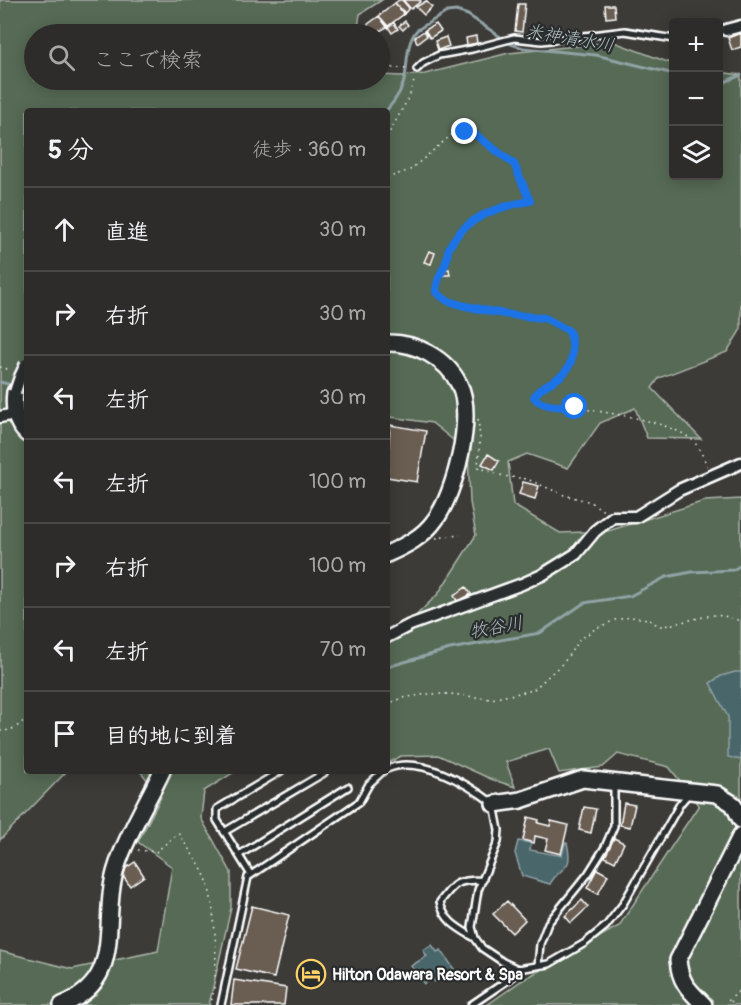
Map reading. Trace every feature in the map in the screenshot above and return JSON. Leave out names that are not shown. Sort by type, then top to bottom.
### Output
[{"type":"street","points":[[723,29],[741,26]]},
{"type":"street","points":[[390,343],[414,346],[428,353],[449,371],[459,384],[463,397],[463,444],[453,483],[436,520],[407,545],[390,553]]},
{"type":"street","points":[[24,369],[7,415],[24,432]]},
{"type":"street","points":[[390,635],[410,625],[542,575],[576,554],[595,531],[613,517],[636,517],[679,490],[741,463]]},
{"type":"street","points":[[62,1005],[87,991],[103,968],[109,942],[109,901],[117,864],[161,774]]},
{"type":"street","points":[[494,804],[521,800],[583,779],[717,794],[733,804],[741,820]]},
{"type":"street","points":[[704,1005],[679,975],[678,960],[741,835]]},
{"type":"lane","points":[[415,69],[439,55],[514,38],[542,41],[625,32],[669,38]]},
{"type":"lane","points":[[390,768],[408,763],[421,765],[469,786],[494,804],[499,830],[498,842],[478,890],[472,927],[475,938],[482,948],[503,963],[518,969],[549,964],[606,926],[623,904],[680,804],[691,791]]},
{"type":"lane","points":[[251,875],[217,820],[217,809],[276,774]]},
{"type":"lane","points":[[224,832],[322,774]]},
{"type":"lane","points":[[221,1005],[249,877],[359,802],[369,784],[380,774]]},
{"type":"lane","points":[[538,966],[540,944],[548,923],[588,874],[605,847],[614,826],[614,782]]},
{"type":"lane","points":[[239,855],[348,787]]},
{"type":"lane","points":[[475,938],[453,926],[442,913],[440,902],[454,884],[464,880],[483,880]]},
{"type":"lane","points":[[471,1005],[512,978],[518,969]]},
{"type":"path","points":[[390,68],[415,69],[410,97],[390,132]]},
{"type":"path","points":[[390,177],[410,171],[455,132],[473,133],[514,164],[530,201],[504,205],[468,225],[449,248],[446,263],[436,284],[436,292],[446,300],[493,312],[545,318],[569,331],[573,344],[573,357],[569,366],[563,375],[536,394],[535,399],[549,405],[622,414],[671,429],[694,442],[712,476]]},
{"type":"path","points":[[476,412],[480,438],[478,467],[503,476],[527,479],[564,495],[591,501],[613,517]]},
{"type":"path","points":[[421,535],[427,539],[460,535]]},
{"type":"path","points":[[390,703],[427,694],[451,694],[491,699],[533,690],[564,662],[579,640],[606,624],[631,617],[648,619],[659,626],[712,615],[741,621]]},
{"type":"path","points":[[0,731],[16,728],[24,720]]},
{"type":"path","points":[[126,845],[135,849],[156,852],[178,833],[206,878],[211,895],[215,950],[215,983],[210,1005]]},
{"type":"path","points":[[728,1005],[726,1004],[741,989]]},
{"type":"path","points":[[730,1000],[735,1005]]},
{"type":"green space","points":[[0,0],[382,0],[360,14],[358,24],[24,24],[24,90],[390,90],[390,75],[425,74],[509,53],[614,42],[669,63],[669,180],[723,180],[723,73],[741,75],[741,329],[727,352],[659,378],[652,388],[701,439],[647,438],[635,408],[600,423],[568,468],[527,454],[508,462],[513,505],[560,533],[608,531],[705,501],[741,499],[741,1005],[487,1005],[521,981],[619,926],[699,805],[669,767],[618,754],[603,767],[559,773],[549,749],[506,762],[515,787],[491,779],[438,755],[401,756],[390,762],[390,641],[438,594],[476,535],[470,502],[468,452],[432,423],[390,418],[390,108],[24,108],[24,774],[64,774],[0,840]]},
{"type":"green space","points":[[142,774],[231,774],[204,791],[201,818],[231,872],[231,908],[209,1005],[0,1005],[0,951],[72,969],[158,951],[172,867],[138,842],[161,797]]},
{"type":"water","points":[[741,672],[741,760],[728,757],[728,717],[710,683],[721,676]]},
{"type":"water","points":[[518,841],[531,843],[530,850],[562,856],[565,843],[567,843],[568,864],[550,884],[522,876],[515,853]]},
{"type":"water","points":[[432,945],[437,952],[441,950],[454,969],[435,982],[432,979],[424,984],[411,966],[427,956],[423,950]]},
{"type":"building","points":[[402,0],[409,8],[405,13],[395,3]]},
{"type":"building","points":[[403,0],[420,0],[421,1],[411,9]]},
{"type":"building","points":[[426,1],[432,7],[424,15],[416,7]]},
{"type":"building","points":[[395,3],[404,14],[390,24],[386,24],[379,16]]},
{"type":"building","points":[[518,4],[525,4],[522,32],[515,31]]},
{"type":"building","points":[[605,5],[614,5],[615,17],[606,18]]},
{"type":"building","points":[[379,16],[385,24],[368,24]]},
{"type":"building","points":[[405,21],[408,25],[403,30],[399,26]]},
{"type":"building","points":[[394,23],[398,29],[392,33],[390,26]]},
{"type":"building","points":[[436,24],[441,31],[430,38],[425,30]]},
{"type":"building","points":[[424,31],[427,36],[417,43],[415,37]]},
{"type":"building","points":[[741,33],[741,47],[732,50],[728,38]]},
{"type":"building","points":[[476,36],[477,43],[467,45],[466,38]]},
{"type":"building","points":[[446,37],[449,46],[438,50],[435,41]]},
{"type":"building","points":[[429,251],[435,253],[431,264],[424,262]]},
{"type":"building","points":[[443,269],[449,269],[450,275],[443,275]]},
{"type":"building","points":[[390,425],[426,431],[417,482],[390,478]]},
{"type":"building","points":[[488,454],[499,461],[494,470],[482,464]]},
{"type":"building","points":[[523,482],[539,486],[535,499],[519,494]]},
{"type":"building","points":[[466,587],[471,594],[458,602],[454,596]]},
{"type":"building","points":[[624,803],[635,805],[630,827],[620,825]]},
{"type":"building","points":[[584,807],[596,809],[591,833],[579,830]]},
{"type":"building","points":[[528,817],[550,826],[551,821],[568,825],[561,854],[545,850],[548,839],[535,836],[534,843],[523,840]]},
{"type":"building","points":[[614,838],[624,843],[615,862],[605,857]]},
{"type":"building","points":[[135,862],[144,876],[130,886],[120,872]]},
{"type":"building","points":[[597,869],[608,875],[598,894],[587,888]]},
{"type":"building","points":[[582,900],[588,907],[571,923],[565,916]]},
{"type":"building","points":[[507,901],[525,920],[512,933],[493,914]]},
{"type":"building","points":[[252,906],[289,915],[274,978],[236,969]]},
{"type":"building","points":[[234,980],[286,988],[284,1005],[231,1005]]},
{"type":"waterway","name":"米神清水川","points":[[388,108],[402,86],[413,35],[417,30],[447,12],[456,11],[468,15],[511,44],[523,48],[596,55],[669,73]]},
{"type":"waterway","name":"米神清水川","points":[[723,83],[741,75]]},
{"type":"waterway","name":"米神清水川","points":[[0,382],[24,388]]},
{"type":"waterway","name":"牧谷川","points":[[390,666],[450,649],[540,633],[584,603],[630,596],[666,577],[692,572],[733,570],[741,565]]},
{"type":"place","name":"Hilton Odawara Resort & Spa","points":[[311,974]]},
{"type":"route","points":[[465,132],[473,133],[514,164],[519,170],[530,201],[504,205],[468,225],[449,248],[446,263],[438,275],[436,292],[446,300],[461,305],[503,314],[545,318],[569,331],[573,344],[573,357],[569,366],[563,375],[545,385],[534,397],[538,402],[549,405],[575,407]]}]
